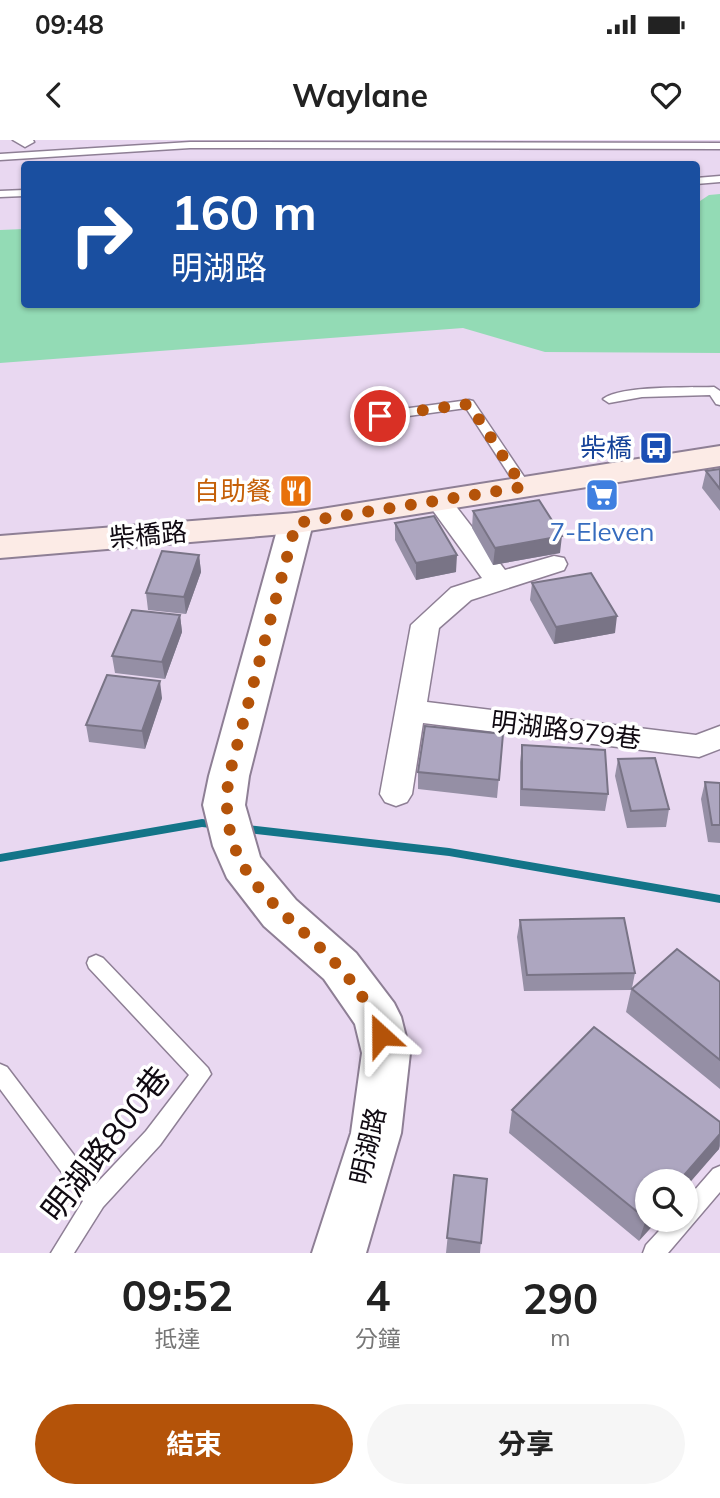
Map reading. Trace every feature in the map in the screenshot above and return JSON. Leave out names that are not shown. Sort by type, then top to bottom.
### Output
[{"type":"main road","points":[[296,523],[720,456]]},
{"type":"main road","name":"柴橋路","points":[[0,547],[296,523]]},
{"type":"street","points":[[439,500],[499,581]]},
{"type":"street","name":"明湖路","points":[[296,523],[229,776],[229,826],[243,866],[281,913],[340,966],[377,1017],[386,1053],[376,1133],[339,1253]]},
{"type":"street","points":[[396,794],[425,625],[461,594],[554,564]]},
{"type":"street","name":"明湖路979巷","points":[[410,711],[699,746],[720,737]]},
{"type":"lane","points":[[0,157],[262,141],[720,146]]},
{"type":"lane","points":[[700,181],[720,179]]},
{"type":"lane","points":[[0,194],[21,193]]},
{"type":"lane","points":[[609,399],[642,394],[714,391],[720,401]]},
{"type":"lane","points":[[358,419],[469,404],[523,487]]},
{"type":"lane","name":"明湖路800巷","points":[[62,1253],[95,1200],[153,1138],[201,1074],[96,963]]},
{"type":"lane","points":[[0,1073],[95,1200]]},
{"type":"lane","points":[[698,1202],[720,1176]]},
{"type":"lane","points":[[654,1253],[672,1232]]},
{"type":"green space","points":[[720,194],[720,353],[545,352],[463,328],[0,363],[0,230],[21,229],[21,308],[700,308],[700,201],[709,195]]},
{"type":"building","points":[[720,469],[720,489],[706,471]]},
{"type":"building","points":[[539,500],[562,536],[495,548],[473,511]]},
{"type":"building","points":[[434,516],[457,555],[416,563],[395,523]]},
{"type":"building","points":[[162,551],[199,555],[184,597],[146,593]]},
{"type":"building","points":[[591,573],[617,616],[556,627],[532,583]]},
{"type":"building","points":[[132,610],[180,615],[162,662],[112,656]]},
{"type":"building","points":[[107,675],[160,681],[142,731],[86,725]]},
{"type":"building","points":[[425,726],[503,734],[499,780],[418,772]]},
{"type":"building","points":[[522,745],[605,750],[608,794],[522,789]]},
{"type":"building","points":[[655,758],[669,809],[631,811],[618,759]]},
{"type":"building","points":[[705,782],[720,783],[720,825],[712,825]]},
{"type":"building","points":[[624,918],[635,973],[527,975],[520,920]]},
{"type":"building","points":[[677,949],[720,982],[720,1060],[632,989]]},
{"type":"building","points":[[594,1027],[720,1122],[720,1134],[689,1169],[635,1169],[635,1210],[512,1110]]},
{"type":"building","points":[[454,1175],[487,1179],[481,1243],[447,1238]]},
{"type":"waterway","points":[[0,858],[202,823],[220,825]]},
{"type":"waterway","points":[[239,828],[449,852],[720,899]]},
{"type":"place","name":"柴橋","points":[[656,448]]},
{"type":"place","name":"自助餐","points":[[296,491]]},
{"type":"place","name":"7-Eleven","points":[[602,495]]},
{"type":"route","points":[[380,416],[469,404],[523,487],[296,523],[229,776],[224,805],[234,846],[243,866],[281,913],[340,966],[377,1017],[381,1035]]}]
